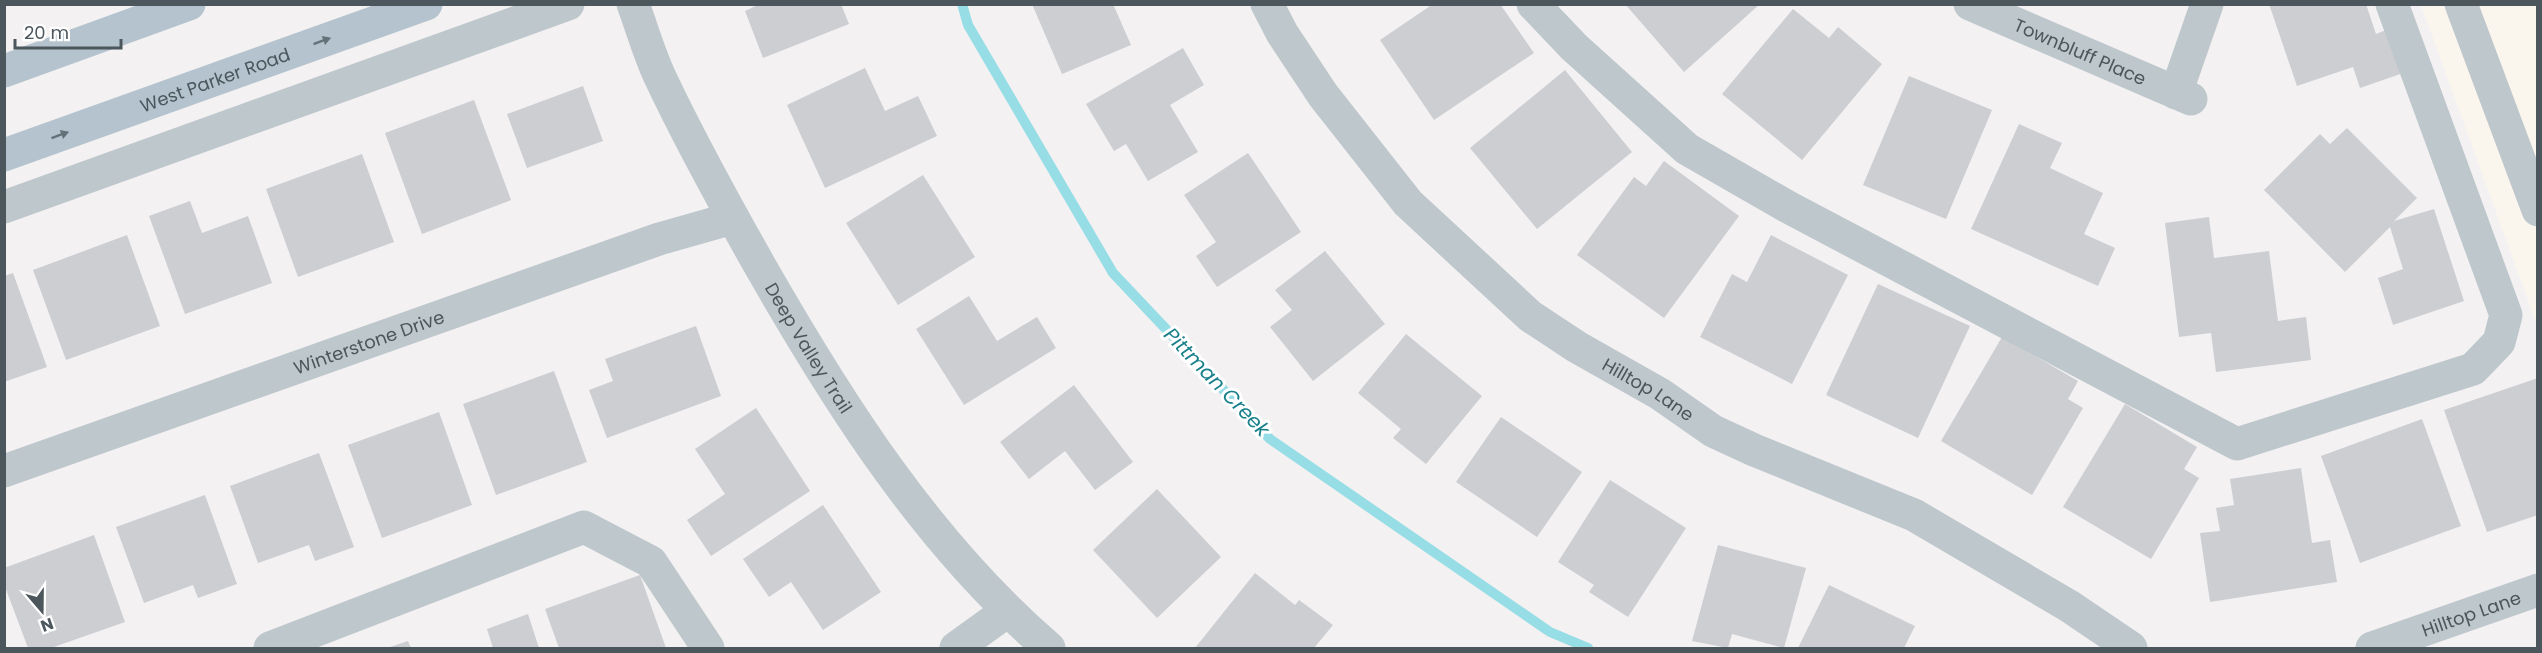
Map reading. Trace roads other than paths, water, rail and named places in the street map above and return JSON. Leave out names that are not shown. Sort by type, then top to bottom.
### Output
[{"type":"main road","points":[[4,71],[189,4]]},
{"type":"main road","name":"West Parker Road","points":[[4,155],[426,4]]},
{"type":"street","points":[[4,207],[568,4]]},
{"type":"street","name":"Deep Valley Trail","points":[[633,4],[660,76],[733,218],[793,324],[853,421],[926,519],[1006,612],[1049,648]]},
{"type":"street","name":"Hilltop Lane","points":[[1267,4],[1282,33],[1323,95],[1408,203],[1530,316],[1577,347],[1659,394],[1713,431],[1914,515],[2069,606],[2131,648]]},
{"type":"street","points":[[1533,4],[1574,48],[1687,149],[1798,212],[2237,444],[2473,369],[2499,342],[2506,315],[2392,4]]},
{"type":"street","name":"Townbluff Place","points":[[1970,4],[2184,96],[2207,4]]},
{"type":"street","points":[[2461,4],[2538,210]]},
{"type":"street","name":"Winterstone Drive","points":[[4,471],[659,239],[733,218]]},
{"type":"street","points":[[270,648],[584,527],[651,562],[708,648]]},
{"type":"street","name":"Hilltop Lane","points":[[2372,648],[2538,590]]},
{"type":"street","points":[[956,648],[1006,612]]},
{"type":"waterway","name":"Pittman Creek","points":[[962,4],[968,25],[1113,273],[1270,439],[1550,632],[1588,648]]}]
